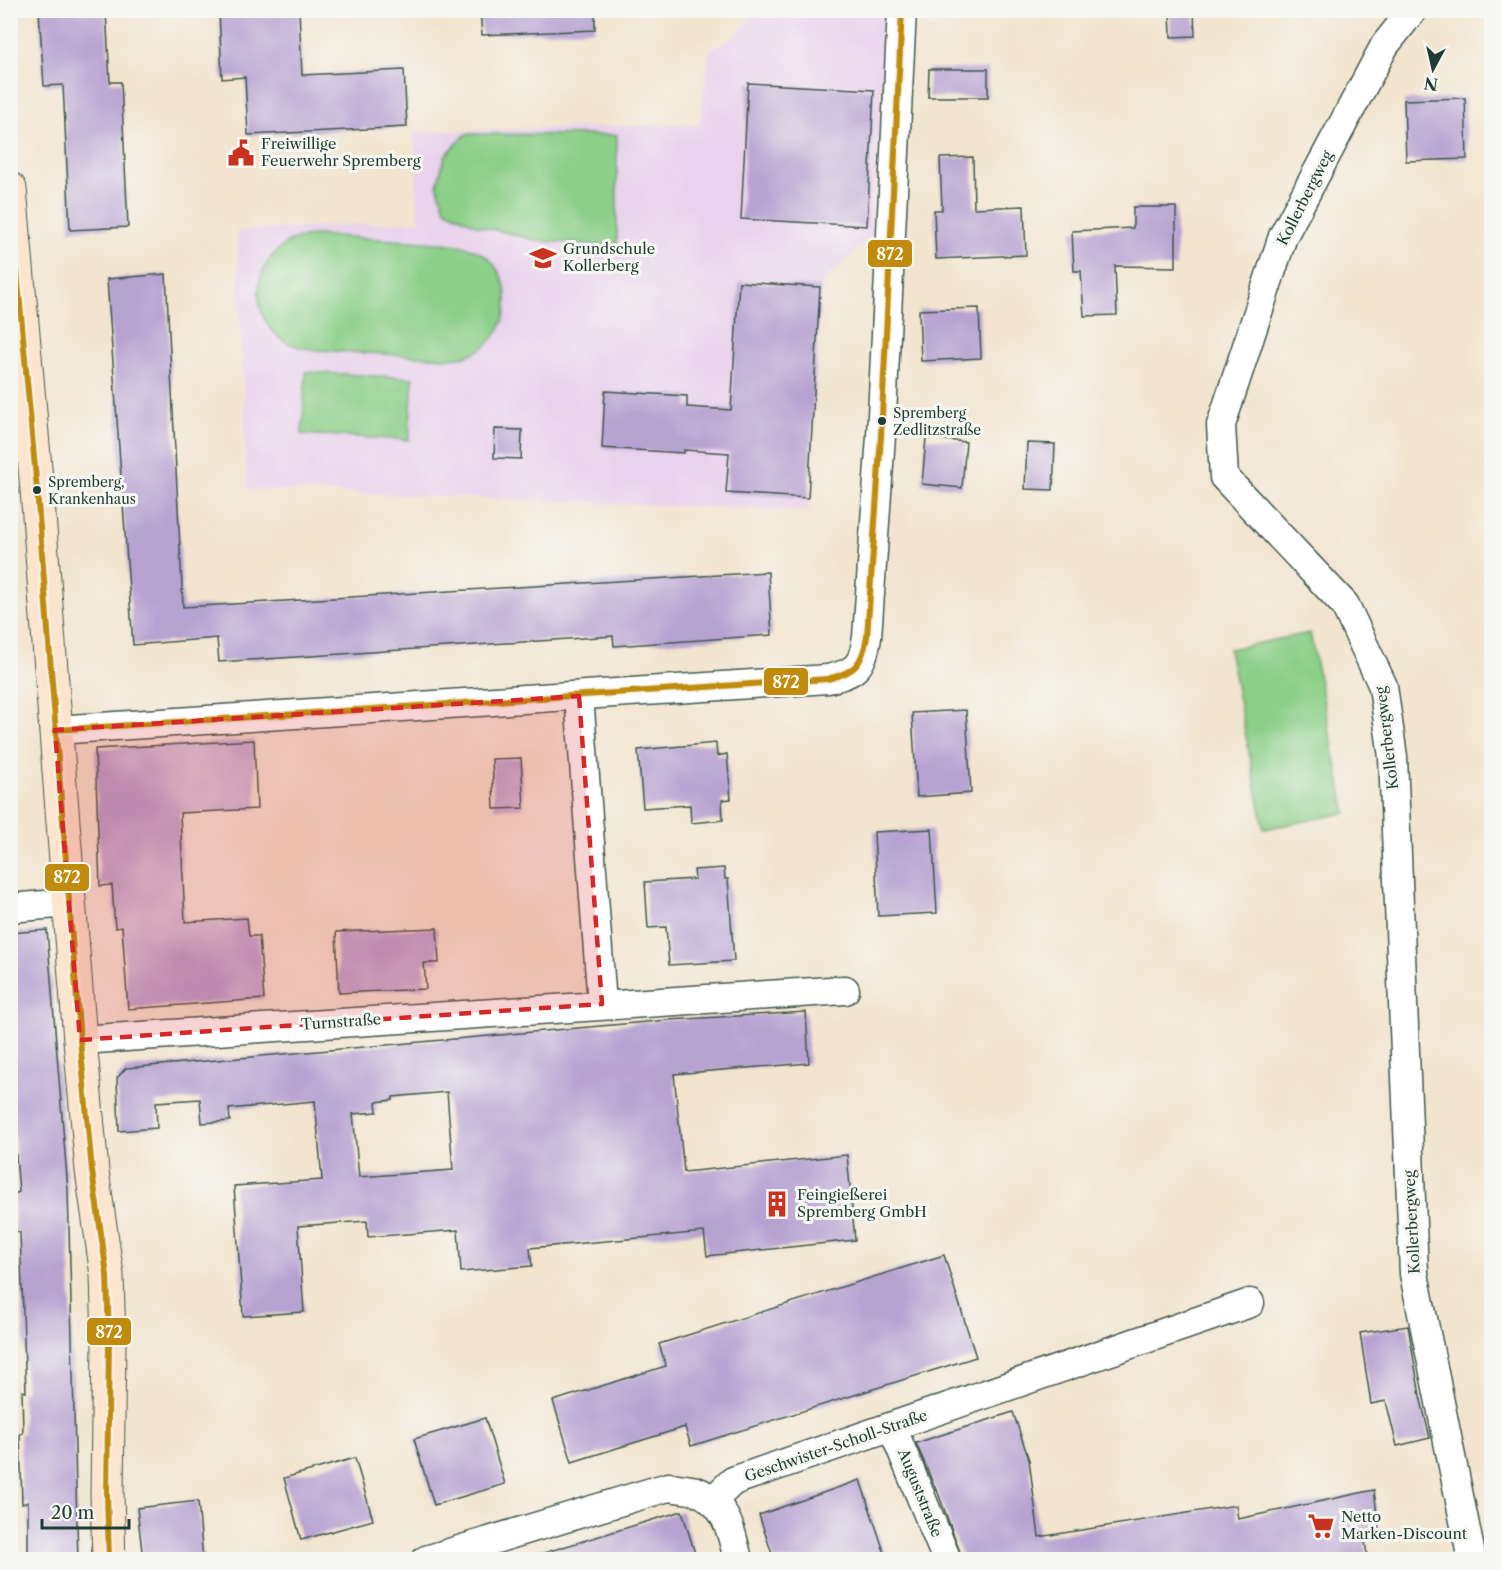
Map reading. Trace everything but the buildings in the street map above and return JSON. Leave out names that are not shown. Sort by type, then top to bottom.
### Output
[{"type":"main road","points":[[10,189],[80,1040],[92,1171],[106,1275],[109,1342],[107,1494],[109,1560]]},
{"type":"street","points":[[55,730],[828,679],[847,675],[859,666],[867,637],[881,436],[902,10]]},
{"type":"street","name":"Kollerbergweg","points":[[1413,10],[1384,45],[1283,236],[1221,425],[1224,477],[1345,605],[1383,686],[1393,757],[1414,1274],[1472,1560]]},
{"type":"street","points":[[579,696],[602,1004]]},
{"type":"street","points":[[10,908],[68,903]]},
{"type":"street","name":"Turnstraße","points":[[80,1040],[602,1004],[845,990]]},
{"type":"street","name":"Geschwister-Scholl-Straße","points":[[712,1501],[733,1481],[1250,1303]]},
{"type":"street","name":"Auguststraße","points":[[892,1427],[947,1560]]},
{"type":"street","points":[[426,1560],[668,1486],[696,1491],[722,1509],[738,1560]]},
{"type":"highlighted area","points":[[579,696],[602,1004],[80,1040],[55,730]]},
{"type":"shaded area","name":"Grundschule Kollerberg","points":[[753,11],[887,11],[873,234],[822,283],[808,511],[247,489],[237,231],[419,221],[414,132],[700,124],[709,50],[734,37]]},
{"type":"green space","points":[[466,134],[617,135],[617,246],[539,241],[476,225],[445,209],[437,185],[445,156]]},
{"type":"green space","points":[[318,235],[453,244],[479,252],[487,257],[497,269],[503,283],[506,297],[501,325],[493,338],[482,348],[466,356],[450,358],[315,350],[288,343],[270,328],[263,317],[259,291],[261,278],[265,266],[283,246],[304,237]]},
{"type":"green space","points":[[306,372],[413,378],[409,440],[302,434]]},
{"type":"green space","points":[[1310,633],[1346,813],[1264,829],[1229,649]]},
{"type":"transit line","name":"872","points":[[55,730],[828,679],[856,666],[863,654],[867,637],[881,436],[902,10]]},
{"type":"transit line","name":"872","points":[[10,195],[37,490],[80,1040],[92,1171],[107,1275],[109,1560]]},
{"type":"place","name":"Freiwillige Feuerwehr Spremberg","points":[[241,153]]},
{"type":"place","name":"Grundschule Kollerberg","points":[[543,258]]},
{"type":"place","name":"Spremberg Zedlitzstraße","points":[[882,421]]},
{"type":"place","name":"Spremberg, Krankenhaus","points":[[37,490]]},
{"type":"place","name":"Feingießerei Spremberg GmbH","points":[[777,1204]]},
{"type":"place","name":"Netto Marken-Discount","points":[[1321,1526]]}]
